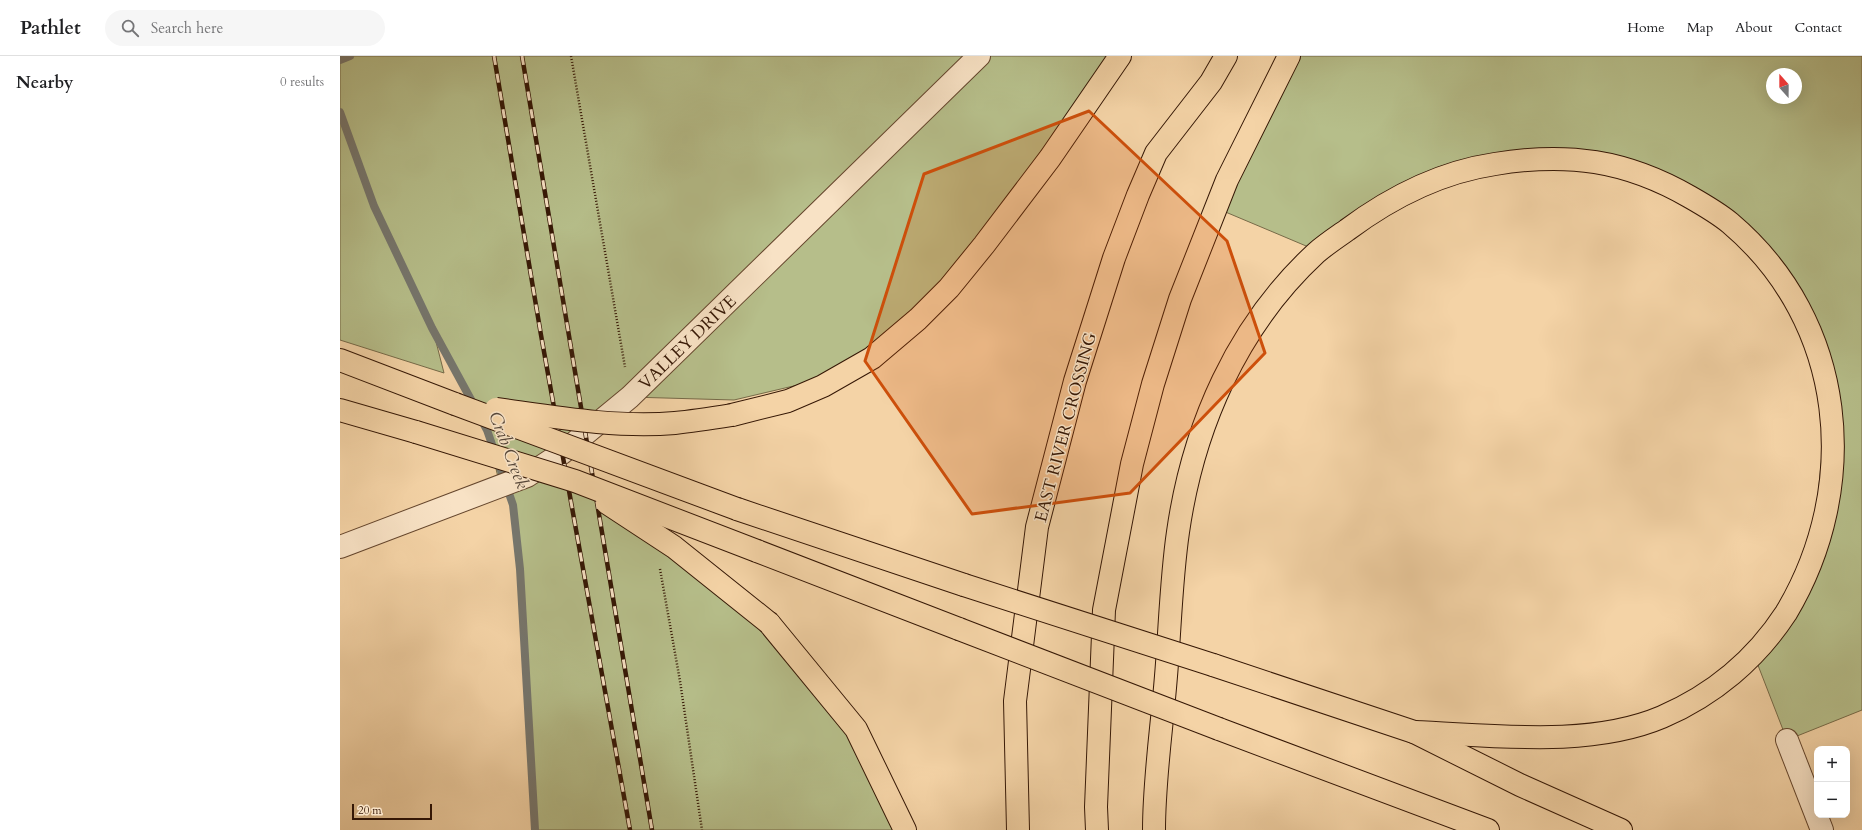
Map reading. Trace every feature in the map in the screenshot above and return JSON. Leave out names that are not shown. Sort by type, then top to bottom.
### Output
[{"type":"highway","points":[[455,404],[572,420],[625,423],[674,423],[732,415],[788,401],[823,386],[872,358],[918,320],[949,288],[984,245],[1050,158],[1120,56]]},
{"type":"highway","name":"EAST RIVER CROSSING","points":[[1018,830],[1015,701],[1036,535],[1074,382],[1114,258],[1156,153],[1211,82],[1226,56]]},
{"type":"highway","points":[[1097,830],[1096,806],[1104,610],[1132,464],[1153,384],[1180,299],[1227,180],[1289,56]]},
{"type":"highway","points":[[1154,830],[1178,535],[1187,484],[1203,427],[1231,362],[1254,324],[1280,290],[1318,251],[1362,219],[1401,195],[1436,180],[1482,166],[1517,160],[1552,159],[1588,161],[1646,174],[1668,184],[1709,208],[1727,220],[1752,243],[1784,280],[1798,302],[1816,339],[1829,378],[1836,417],[1838,465],[1829,519],[1811,571],[1797,598],[1777,628],[1754,655],[1714,688],[1682,708],[1657,719],[1626,728],[1575,736],[1552,737],[1414,732]]},
{"type":"highway","points":[[340,360],[737,509],[964,585],[1213,664],[1414,732],[1520,785],[1621,830]]},
{"type":"highway","points":[[340,410],[575,481],[1219,729],[1488,830]]},
{"type":"highway","points":[[575,481],[674,547],[769,623],[856,729],[905,830]]},
{"type":"highway","points":[[1453,816],[1473,830]]},
{"type":"street","name":"VALLEY DRIVE","points":[[340,547],[527,476],[562,453],[630,397],[979,56]]},
{"type":"street","points":[[1787,740],[1822,830]]},
{"type":"highlighted area","points":[[1089,111],[1227,241],[1265,353],[1130,493],[972,514],[865,361],[924,174]]},
{"type":"green space","points":[[340,56],[1120,56],[918,319],[819,380],[734,400],[630,397],[538,469],[575,481],[769,623],[856,729],[905,830],[533,830],[520,569],[513,505],[507,483],[500,486],[487,430],[433,330],[444,373],[340,340]]},
{"type":"green space","points":[[1289,56],[1862,56],[1862,710],[1787,740],[1754,655],[1811,571],[1829,378],[1752,243],[1630,169],[1482,166],[1318,251],[1216,208]]},
{"type":"waterway","points":[[340,60],[350,56]]},
{"type":"waterway","name":"Crab Creek","points":[[340,112],[374,206],[432,328],[475,407]]},
{"type":"waterway","name":"Crab Creek","points":[[480,417],[487,430],[513,505],[520,569],[535,830]]},
{"type":"railway","points":[[494,56],[541,335],[630,830]]},
{"type":"railway","points":[[522,56],[652,830]]}]
